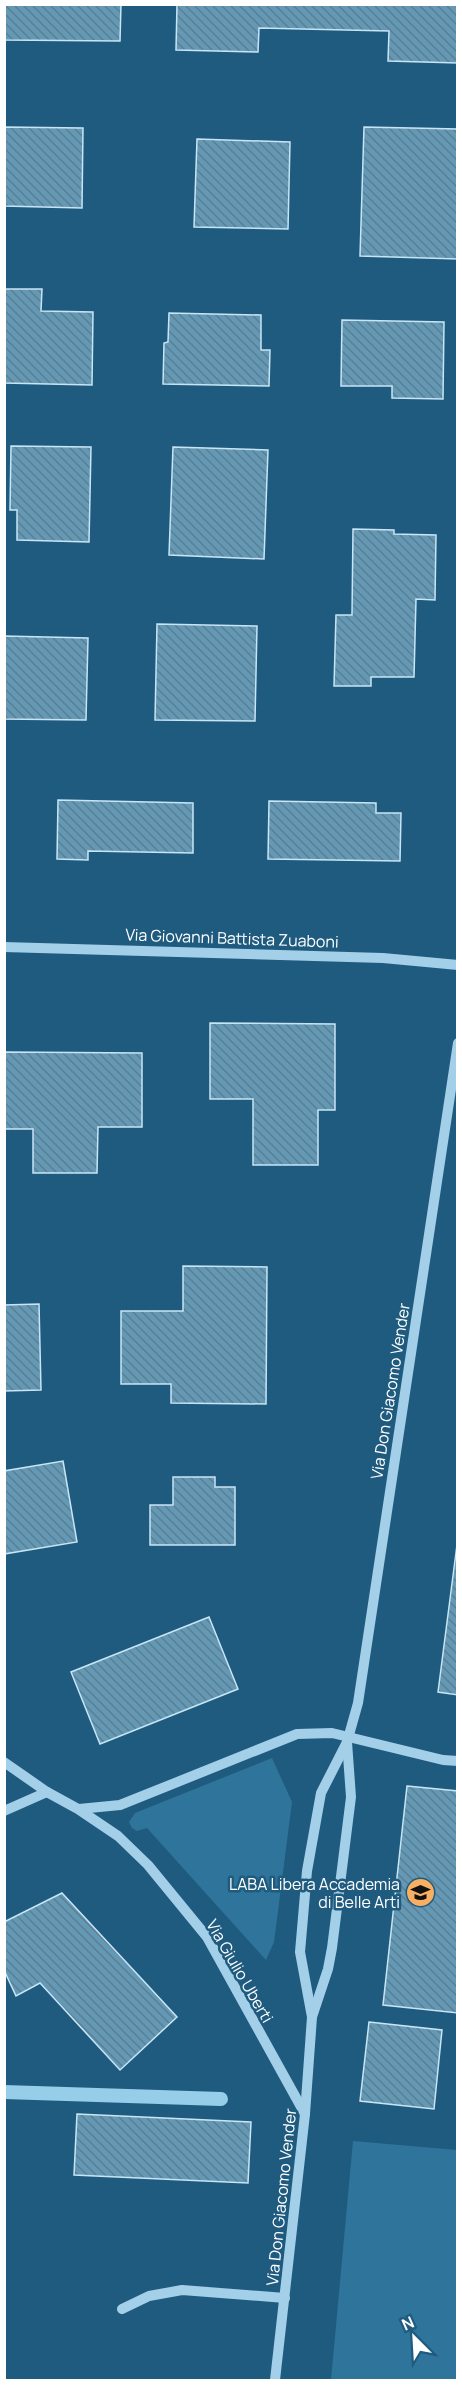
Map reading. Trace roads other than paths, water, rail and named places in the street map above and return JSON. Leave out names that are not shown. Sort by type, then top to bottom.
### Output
[{"type":"street","name":"Via Giovanni Battista Zuaboni","points":[[4,947],[383,958],[458,965]]},
{"type":"street","name":"Via Don Giacomo Vender","points":[[312,2017],[300,1952],[308,1870],[321,1793],[348,1740],[358,1703],[458,1043]]},
{"type":"street","points":[[78,1809],[120,1805],[297,1734],[314,1732],[443,1760],[458,1761]]},
{"type":"street","name":"Via Don Giacomo Vender","points":[[275,2380],[305,2114],[312,2017],[328,1969],[332,1948],[351,1797],[348,1740]]},
{"type":"street","name":"Via Giulio Uberti","points":[[4,1762],[47,1792],[78,1809],[133,1849],[207,1937],[305,2114]]},
{"type":"street","points":[[4,1811],[47,1792]]},
{"type":"street","points":[[122,2308],[149,2296],[182,2290],[285,2298]]},
{"type":"waterway","points":[[4,2092],[221,2099]]},
{"type":"place","name":"LABA Libera Accademia di Belle Arti","points":[[421,1893]]}]
